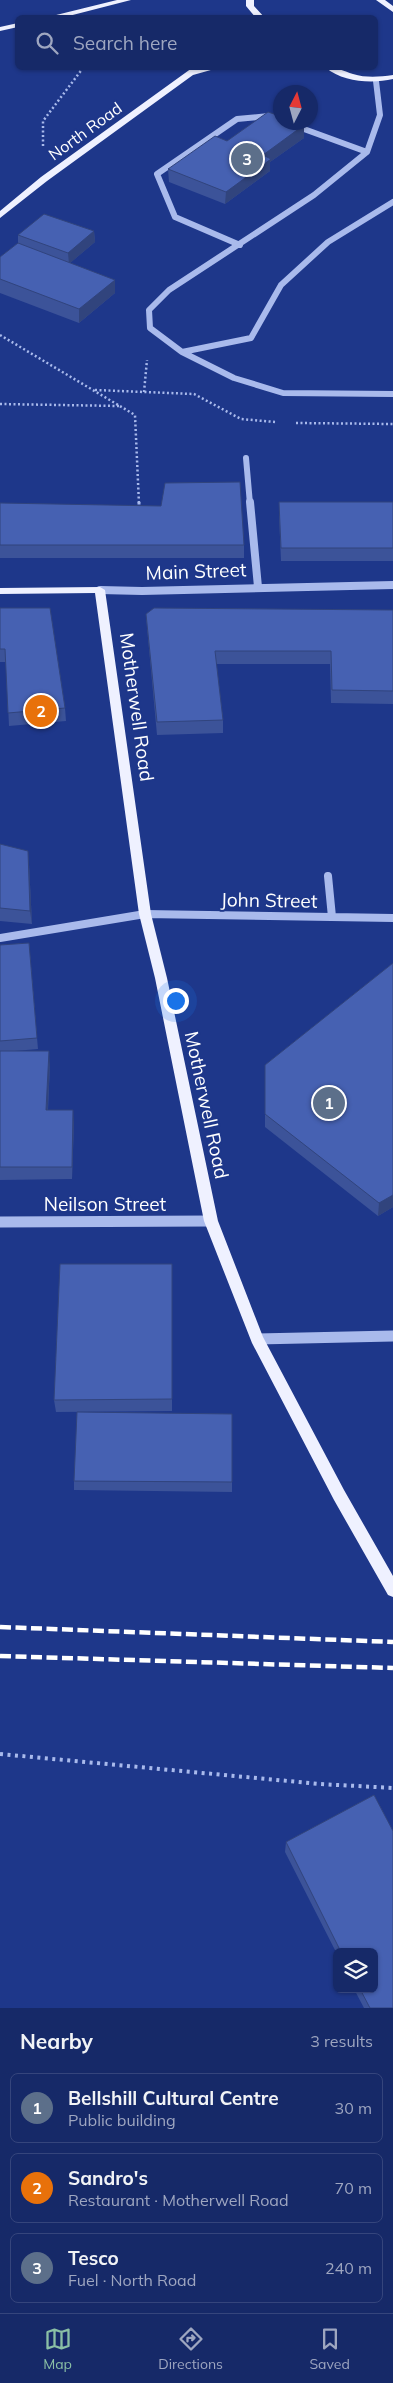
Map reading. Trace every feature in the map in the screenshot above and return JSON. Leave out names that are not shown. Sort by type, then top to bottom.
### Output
[{"type":"main road","points":[[61,15],[127,0]]},
{"type":"main road","points":[[250,0],[250,6],[259,15]]},
{"type":"main road","points":[[380,0],[393,10]]},
{"type":"main road","points":[[0,29],[15,26]]},
{"type":"main road","name":"North Road","points":[[0,216],[44,179],[193,70]]},
{"type":"main road","points":[[334,70],[346,75],[376,81],[393,77]]},
{"type":"main road","name":"Main Street","points":[[0,591],[100,590]]},
{"type":"main road","name":"Motherwell Road","points":[[100,590],[145,914],[161,978],[211,1221],[257,1339],[339,1495],[393,1590]]},
{"type":"street","points":[[376,81],[380,115],[367,152],[314,195],[169,290],[149,310],[150,328],[182,352],[234,378],[283,393],[393,394]]},
{"type":"street","points":[[240,245],[175,217],[157,174],[237,119],[269,116],[273,118]]},
{"type":"street","points":[[308,130],[367,152]]},
{"type":"street","points":[[182,352],[251,338],[281,285],[328,242],[393,202]]},
{"type":"street","points":[[246,458],[258,587]]},
{"type":"street","name":"Main Street","points":[[100,590],[142,591],[258,587],[393,586]]},
{"type":"street","points":[[328,876],[332,917]]},
{"type":"street","name":"John Street","points":[[0,938],[145,914],[393,918]]},
{"type":"street","name":"Neilson Street","points":[[0,1222],[211,1221]]},
{"type":"street","points":[[257,1339],[393,1336]]},
{"type":"path","points":[[44,179],[43,121],[81,70]]},
{"type":"path","points":[[0,335],[135,414],[139,512]]},
{"type":"path","points":[[0,404],[120,406]]},
{"type":"path","points":[[0,1754],[320,1784],[393,1788]]},
{"type":"building","points":[[268,112],[273,114],[273,130],[297,130],[263,155],[271,159],[226,192],[168,169],[215,136],[227,141]]},
{"type":"building","points":[[44,214],[94,231],[68,253],[18,235]]},
{"type":"building","points":[[18,243],[115,280],[79,309],[0,279],[0,257]]},
{"type":"building","points":[[240,482],[244,545],[0,545],[0,503],[161,506],[165,483]]},
{"type":"building","points":[[279,502],[393,502],[393,548],[281,548]]},
{"type":"building","points":[[0,608],[50,608],[65,708],[8,713],[5,649],[0,649]]},
{"type":"building","points":[[154,608],[393,610],[393,691],[332,690],[331,651],[215,651],[223,720],[157,722],[146,614]]},
{"type":"building","points":[[0,844],[28,851],[30,911],[0,908]]},
{"type":"building","points":[[29,943],[37,1038],[0,1041],[0,945]]},
{"type":"building","points":[[393,963],[393,1195],[379,1203],[265,1114],[265,1065]]},
{"type":"building","points":[[0,1051],[49,1051],[46,1110],[73,1110],[72,1167],[0,1167]]},
{"type":"building","points":[[60,1264],[172,1264],[172,1399],[54,1400]]},
{"type":"building","points":[[77,1412],[232,1414],[232,1482],[74,1481]]},
{"type":"building","points":[[374,1795],[393,1831],[393,2008],[370,2008],[362,1993],[378,1993],[378,1948],[339,1948],[286,1842]]},
{"type":"railway","points":[[0,1627],[393,1642]]},
{"type":"railway","points":[[0,1656],[393,1668]]},
{"type":"place","name":"Tesco","points":[[247,159]]},
{"type":"place","name":"Sandro's","points":[[41,711]]},
{"type":"place","name":"Bellshill Cultural Centre","points":[[329,1103]]}]
